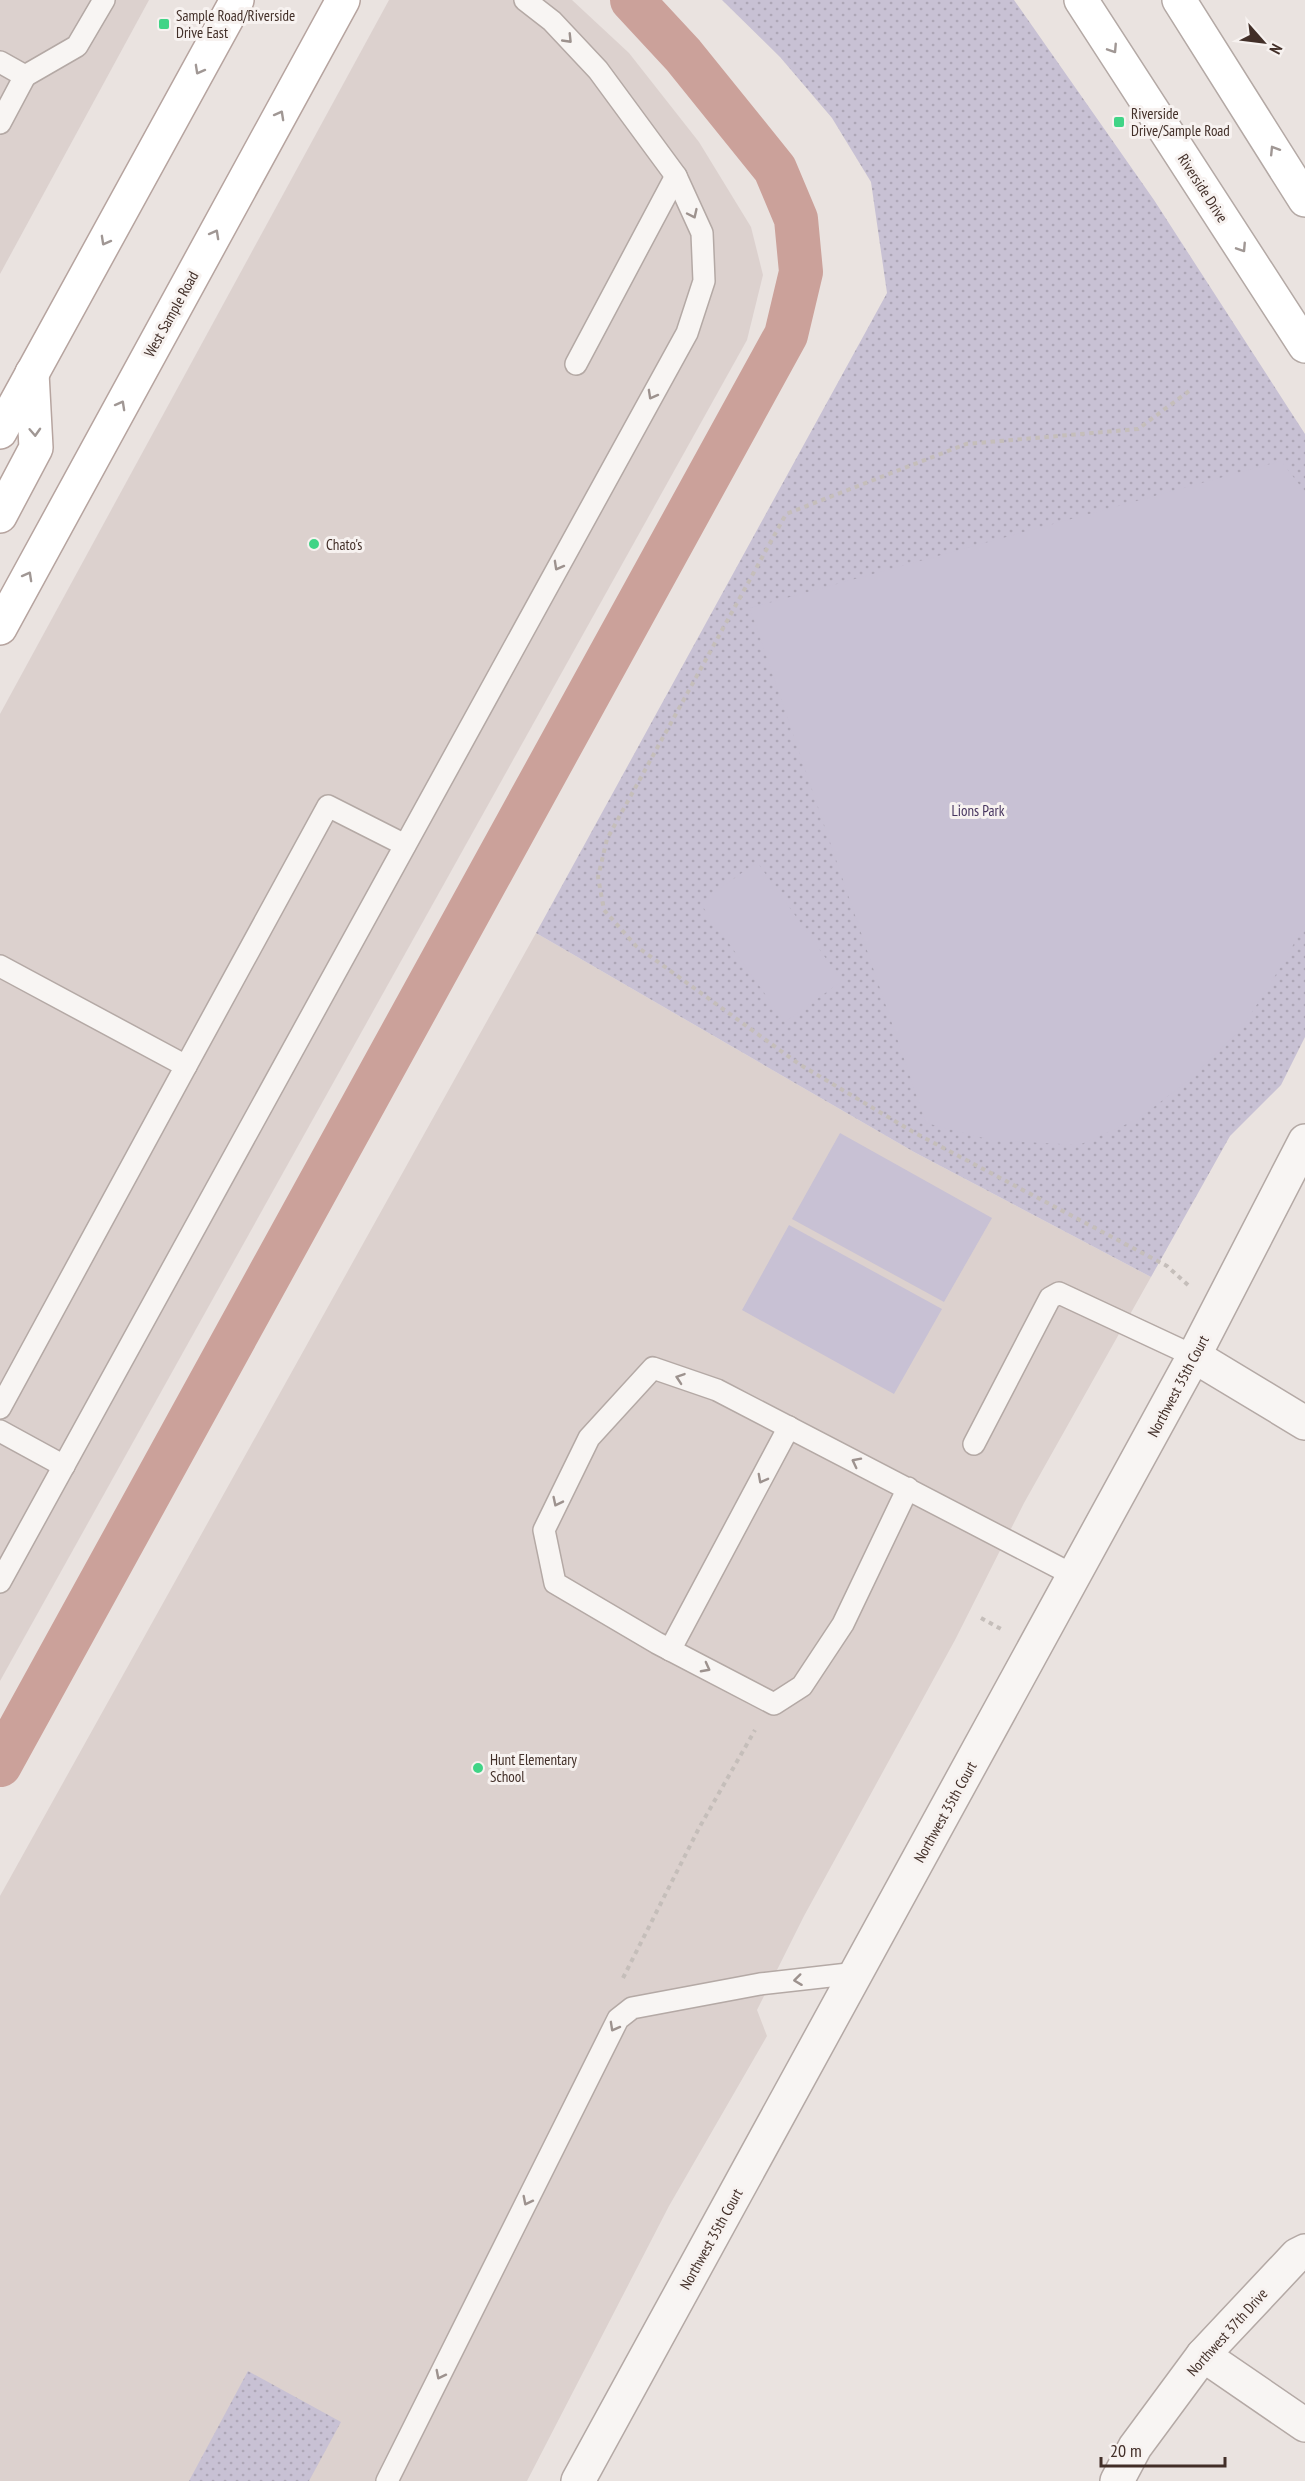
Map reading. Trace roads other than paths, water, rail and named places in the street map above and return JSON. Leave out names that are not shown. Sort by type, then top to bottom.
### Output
[{"type":"main road","points":[[0,432],[237,0]]},
{"type":"main road","name":"West Sample Road","points":[[0,628],[343,0]]},
{"type":"main road","name":"Riverside Drive","points":[[1081,0],[1305,346]]},
{"type":"main road","points":[[1179,0],[1305,200]]},
{"type":"main road","points":[[0,516],[36,448],[32,373]]},
{"type":"street","name":"Northwest 35th Court","points":[[578,2481],[1075,1576],[1218,1311],[1305,1141]]},
{"type":"street","points":[[1194,1356],[1305,1423]]},
{"type":"street","name":"Northwest 37th Drive","points":[[1117,2481],[1135,2447],[1203,2355],[1298,2255],[1305,2251]]},
{"type":"street","points":[[1203,2355],[1305,2425]]},
{"type":"lane","points":[[0,123],[25,76],[77,46],[104,0]]},
{"type":"lane","points":[[0,1582],[687,333],[704,281],[702,233],[676,176],[598,70],[552,21],[525,0]]},
{"type":"lane","points":[[0,62],[25,76]]},
{"type":"lane","points":[[576,364],[676,176]]},
{"type":"lane","points":[[0,1408],[328,806],[405,845]]},
{"type":"lane","points":[[0,966],[186,1066]]},
{"type":"lane","points":[[974,1444],[1050,1298],[1059,1293],[1194,1356]]},
{"type":"lane","points":[[908,1488],[843,1624],[802,1686],[774,1704],[670,1650],[555,1583],[544,1530],[589,1438],[653,1368],[717,1390],[908,1488],[1075,1576]]},
{"type":"lane","points":[[670,1650],[789,1427]]},
{"type":"lane","points":[[0,1431],[64,1466]]},
{"type":"lane","points":[[387,2481],[618,2019],[632,2008],[760,1984],[856,1973]]},
{"type":"waterway","points":[[0,1765],[786,335],[801,272],[796,219],[775,169],[683,55],[632,0]]},
{"type":"place","name":"Sample Road/Riverside Drive East","points":[[164,24]]},
{"type":"place","name":"Riverside Drive/Sample Road","points":[[1119,122]]},
{"type":"place","name":"Chato's","points":[[314,544]]},
{"type":"place","name":"Hunt Elementary School","points":[[478,1768]]},
{"type":"park label","name":"Lions Park","points":[[978,810]]}]
